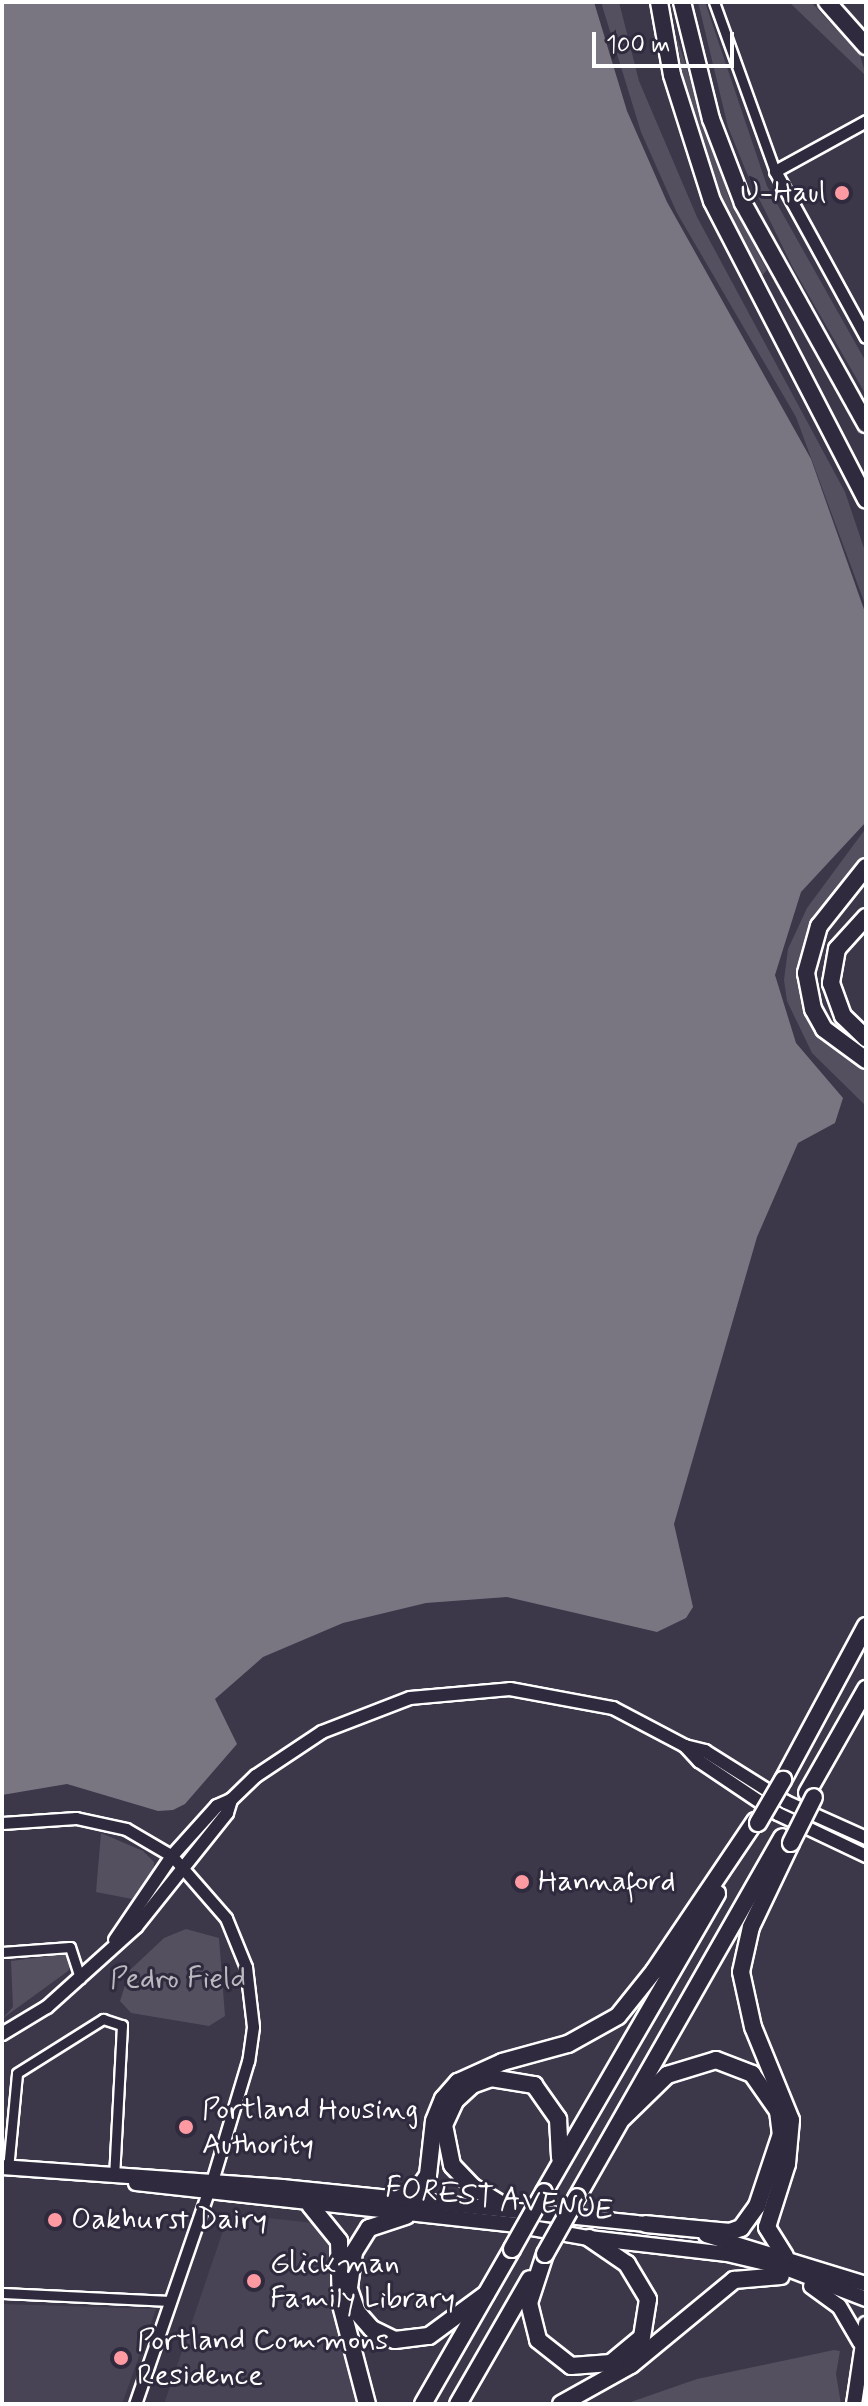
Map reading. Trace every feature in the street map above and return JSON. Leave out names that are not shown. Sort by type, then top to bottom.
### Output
[{"type":"highway","points":[[659,2],[672,75],[712,201],[863,492],[866,513]]},
{"type":"highway","points":[[682,2],[702,91],[743,203],[866,424]]},
{"type":"highway","points":[[827,2],[866,46]]},
{"type":"highway","points":[[866,867],[819,926],[806,973],[813,1009],[824,1029],[866,1060]]},
{"type":"highway","points":[[866,917],[837,949],[831,983],[843,1016],[866,1038]]},
{"type":"highway","points":[[423,2404],[783,1780],[866,1626]]},
{"type":"highway","points":[[458,2404],[787,1840],[866,1689]]},
{"type":"highway","points":[[398,2199],[419,2188],[428,2175],[434,2121],[458,2082],[578,2040],[618,2016],[654,1971],[757,1822]]},
{"type":"highway","points":[[785,2256],[767,2227],[787,2164],[791,2120],[753,2027],[741,1972],[747,1938],[787,1840]]},
{"type":"highway","points":[[623,2118],[667,2075],[716,2060],[752,2074],[778,2111],[781,2134],[757,2206],[741,2228],[730,2232],[646,2224]]},
{"type":"highway","points":[[509,2209],[466,2180],[452,2165],[445,2146],[444,2125],[455,2101],[472,2085],[514,2077],[534,2085],[558,2119],[562,2137],[557,2170]]},
{"type":"highway","points":[[310,2205],[339,2241],[341,2305],[367,2404]]},
{"type":"highway","points":[[406,2216],[369,2228],[354,2252],[349,2289],[357,2312],[372,2329],[395,2340],[429,2336],[486,2294]]},
{"type":"highway","points":[[545,2254],[529,2303],[538,2340],[551,2356],[571,2366],[611,2363],[642,2337],[648,2299],[627,2264],[589,2238]]},
{"type":"highway","points":[[561,2404],[631,2365],[734,2280],[781,2276]]},
{"type":"main road","points":[[2,2034],[80,1978],[114,1943],[136,1927],[185,1868],[231,1800],[284,1754],[354,1716],[460,1690],[510,1689],[578,1698],[628,1715],[685,1746],[705,1751],[786,1802],[866,1838]]},
{"type":"main road","points":[[685,1746],[699,1761],[754,1799],[866,1856]]},
{"type":"main road","points":[[114,1943],[127,1916],[172,1856],[217,1806],[231,1800]]},
{"type":"main road","name":"FOREST AVENUE","points":[[4,2169],[398,2199],[646,2224],[785,2256],[866,2284]]},
{"type":"main road","name":"FOREST AVENUE","points":[[210,2186],[310,2205],[515,2225],[755,2260],[866,2302]]},
{"type":"main road","points":[[626,2241],[781,2276],[866,2302]]},
{"type":"main road","points":[[844,2275],[866,2268]]},
{"type":"main road","points":[[811,2286],[839,2306],[860,2342]]},
{"type":"main road","points":[[854,2404],[860,2342],[866,2324]]},
{"type":"street","points":[[714,2],[775,171],[866,337]]},
{"type":"street","points":[[775,171],[866,121]]},
{"type":"street","points":[[2,1823],[86,1819],[126,1829],[172,1856],[226,1918],[246,1967],[252,2009],[248,2061],[210,2186],[135,2404]]},
{"type":"street","points":[[2,1952],[70,1947],[80,1978]]},
{"type":"street","points":[[4,2169],[17,2073],[103,2019],[122,2025],[117,2177]]},
{"type":"street","points":[[2,2293],[171,2301]]},
{"type":"shaded area","points":[[2,2],[594,2],[627,111],[667,202],[811,459],[866,615],[866,822],[801,892],[775,975],[796,1043],[843,1098],[835,1123],[798,1143],[757,1237],[674,1524],[693,1607],[686,1618],[657,1632],[507,1597],[426,1603],[343,1623],[263,1657],[215,1699],[237,1744],[185,1804],[173,1810],[158,1811],[67,1784],[2,1795]]},
{"type":"shaded area","points":[[239,2215],[314,2223],[331,2238],[332,2299],[350,2347],[361,2404],[164,2404],[226,2222]]},
{"type":"shaded area","points":[[2,2304],[156,2309],[122,2404],[2,2404]]},
{"type":"green space","points":[[601,2],[619,2],[639,81],[697,217],[845,492],[866,554],[866,607],[796,417],[677,213],[641,132]]},
{"type":"green space","points":[[698,2],[705,2],[767,186],[866,362],[866,395],[793,268],[748,176],[728,127]]},
{"type":"green space","points":[[789,2],[811,2],[860,55],[866,76]]},
{"type":"green space","points":[[676,35],[729,198],[767,270],[761,277],[715,189],[688,105]]},
{"type":"green space","points":[[866,828],[866,854],[809,926],[797,977],[818,1038],[866,1071],[866,1106],[812,1053],[787,1001],[784,980],[788,949],[807,908]]},
{"type":"green space","points":[[101,1833],[143,1851],[154,1862],[153,1872],[132,1899],[96,1892]]},
{"type":"green space","name":"Pedro Field","points":[[186,1929],[219,1938],[225,2016],[209,2026],[131,2013],[120,2001],[130,1970],[164,1938]]},
{"type":"green space","points":[[65,1954],[72,1964],[68,1971],[2,2019],[13,2007],[11,1961]]},
{"type":"green space","points":[[840,2351],[836,2374],[841,2404],[625,2404],[697,2379]]},
{"type":"place","name":"U-Haul","points":[[842,193]]},
{"type":"place","name":"Hannaford","points":[[522,1882]]},
{"type":"place","name":"Portland Housing Authority","points":[[186,2127]]},
{"type":"place","name":"Oakhurst Dairy","points":[[55,2220]]},
{"type":"place","name":"Glickman Family Library","points":[[254,2281]]},
{"type":"place","name":"Portland Commons Residence","points":[[121,2358]]}]
